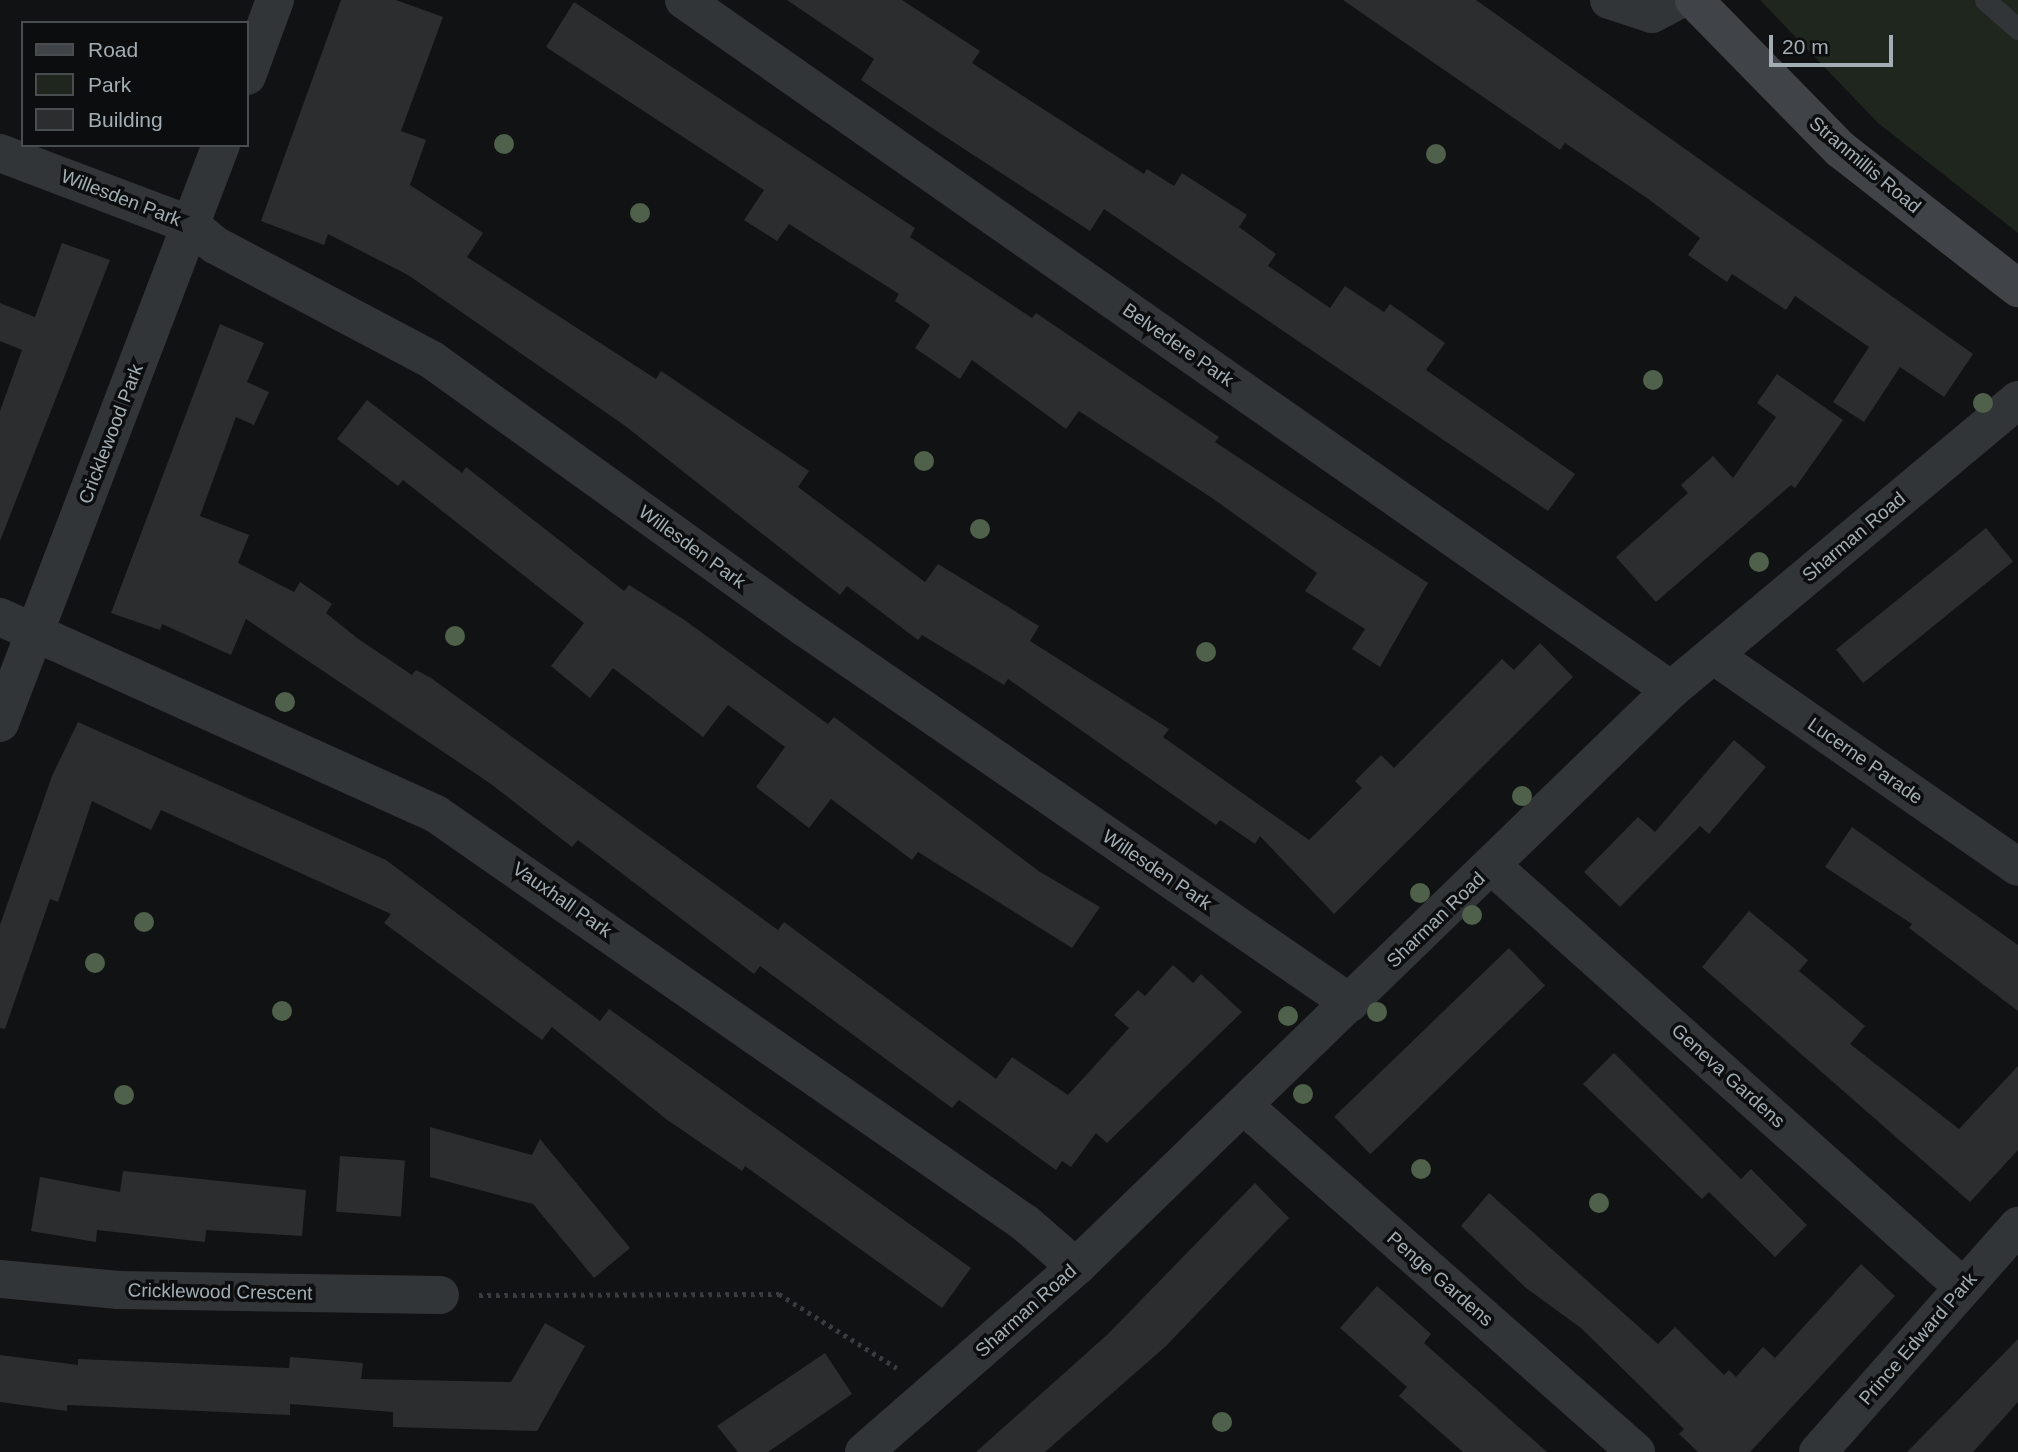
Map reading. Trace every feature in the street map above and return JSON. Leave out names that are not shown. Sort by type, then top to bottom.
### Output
[{"type":"street","points":[[248,73],[275,0]]},
{"type":"street","name":"Belvedere Park","points":[[684,0],[1671,690]]},
{"type":"street","points":[[1609,0],[1652,13],[1678,0]]},
{"type":"street","name":"Stranmillis Road","points":[[1694,0],[1840,149],[2018,288]]},
{"type":"street","name":"Cricklewood Park","points":[[0,723],[220,147]]},
{"type":"street","name":"Willesden Park","points":[[0,153],[191,225],[215,244],[432,360],[804,627],[1350,1003]]},
{"type":"street","name":"Sharman Road","points":[[864,1452],[1076,1267],[1671,690],[2018,400]]},
{"type":"street","name":"Vauxhall Park","points":[[0,617],[436,814],[1025,1223],[1076,1267]]},
{"type":"street","name":"Lucerne Parade","points":[[1713,655],[2018,867]]},
{"type":"street","name":"Geneva Gardens","points":[[1492,866],[1964,1287]]},
{"type":"street","name":"Penge Gardens","points":[[1244,1106],[1636,1452]]},
{"type":"street","name":"Prince Edward Park","points":[[1818,1452],[2018,1226]]},
{"type":"street","name":"Cricklewood Crescent","points":[[0,1279],[118,1290],[440,1295]]},
{"type":"lane","points":[[1985,0],[2018,30]]},
{"type":"path","points":[[440,1295],[779,1294],[935,1392]]},
{"type":"green space","points":[[1760,0],[2018,0],[2018,233],[1878,123]]},
{"type":"building","points":[[341,0],[396,0],[443,17],[401,131],[426,140],[410,185],[483,233],[467,257],[656,379],[661,371],[809,471],[798,487],[925,582],[938,564],[1039,626],[1030,641],[1169,729],[1163,737],[1309,840],[1362,788],[1355,781],[1381,755],[1394,768],[1502,659],[1514,670],[1540,643],[1573,677],[1334,914],[1260,836],[1255,844],[1220,820],[1216,825],[1008,679],[1004,685],[922,635],[918,640],[847,586],[840,595],[624,425],[408,275],[328,234],[324,245],[261,221]]},
{"type":"building","points":[[787,0],[902,0],[980,51],[972,63],[1144,174],[1147,169],[1174,186],[1182,173],[1247,215],[1239,227],[1276,254],[1268,266],[1330,308],[1345,286],[1384,312],[1390,304],[1417,323],[1445,343],[1426,370],[1575,474],[1548,511],[1104,209],[1090,231],[938,132],[861,80],[874,59]]},
{"type":"building","points":[[1343,0],[1476,0],[1973,354],[1944,397],[1900,367],[1864,422],[1833,402],[1869,347],[1795,296],[1786,310],[1732,274],[1727,282],[1688,255],[1700,238],[1647,198],[1565,143],[1560,150]]},
{"type":"building","points":[[574,2],[915,228],[910,237],[1032,318],[1036,313],[1219,437],[1215,442],[1428,583],[1380,667],[1352,649],[1365,629],[1305,591],[1317,573],[1212,498],[1079,411],[1066,429],[972,360],[960,379],[915,348],[930,325],[895,301],[899,294],[789,224],[777,241],[744,220],[764,190],[546,47]]},
{"type":"building","points":[[62,243],[110,260],[0,541],[0,411],[22,350],[0,341],[0,303],[35,317]]},
{"type":"building","points":[[220,324],[264,343],[247,382],[269,392],[254,425],[236,417],[200,516],[249,535],[238,563],[294,592],[300,582],[332,604],[326,613],[357,638],[412,675],[416,670],[431,678],[778,930],[784,922],[996,1079],[1012,1057],[1068,1095],[1129,1028],[1114,1015],[1138,990],[1145,996],[1173,965],[1193,983],[1201,974],[1242,1012],[1107,1143],[1096,1133],[1071,1167],[1062,1161],[1056,1170],[959,1100],[952,1108],[760,966],[754,974],[578,840],[572,847],[491,784],[246,619],[231,655],[162,624],[160,630],[111,613]]},
{"type":"building","points":[[1777,374],[1843,420],[1795,488],[1791,485],[1656,602],[1616,557],[1688,493],[1681,485],[1713,456],[1733,478],[1776,417],[1757,403]]},
{"type":"building","points":[[367,400],[462,473],[466,467],[624,591],[629,585],[683,619],[828,724],[834,717],[1040,872],[1100,907],[1072,948],[918,852],[912,860],[831,799],[809,828],[756,787],[785,747],[728,705],[703,737],[613,668],[590,698],[551,666],[584,623],[403,480],[398,486],[337,439]]},
{"type":"building","points":[[1986,528],[2013,561],[1863,683],[1836,649]]},
{"type":"building","points":[[78,722],[386,860],[600,1021],[609,1009],[971,1268],[942,1308],[745,1166],[742,1171],[666,1119],[552,1027],[542,1040],[384,923],[391,914],[161,810],[151,830],[92,801],[58,902],[50,899],[5,1029],[0,1028],[0,925],[52,776]]},
{"type":"building","points":[[1734,740],[1766,767],[1709,834],[1700,826],[1620,907],[1584,872],[1638,817],[1655,832]]},
{"type":"building","points":[[1852,827],[2018,945],[2018,1011],[1909,928],[1912,924],[1825,867]]},
{"type":"building","points":[[1749,911],[1808,960],[1799,971],[1865,1026],[1850,1044],[1959,1129],[2018,1066],[2018,1150],[1970,1202],[1702,967]]},
{"type":"building","points":[[1509,948],[1545,985],[1370,1154],[1334,1117]]},
{"type":"building","points":[[1614,1053],[1741,1179],[1751,1169],[1807,1225],[1775,1257],[1709,1192],[1702,1199],[1583,1084]]},
{"type":"building","points":[[430,1127],[532,1155],[540,1139],[630,1248],[594,1278],[533,1204],[430,1177]]},
{"type":"building","points":[[340,1156],[405,1161],[401,1216],[336,1212]]},
{"type":"building","points":[[123,1171],[306,1190],[302,1236],[206,1230],[205,1242],[97,1230],[96,1242],[31,1231],[40,1177],[120,1192]]},
{"type":"building","points":[[1255,1183],[1289,1218],[1166,1346],[1045,1452],[976,1452],[1108,1334]]},
{"type":"building","points":[[1489,1193],[1658,1344],[1675,1327],[1724,1375],[1729,1370],[1736,1377],[1763,1347],[1775,1358],[1861,1264],[1895,1296],[1750,1452],[1698,1452],[1679,1434],[1684,1429],[1581,1328],[1526,1288],[1461,1226]]},
{"type":"building","points":[[1377,1286],[1431,1334],[1424,1343],[1547,1452],[1463,1452],[1399,1396],[1407,1387],[1340,1328]]},
{"type":"building","points":[[545,1323],[585,1346],[537,1431],[393,1427],[393,1412],[290,1404],[290,1415],[67,1405],[67,1411],[0,1402],[0,1355],[78,1365],[78,1359],[289,1368],[290,1357],[363,1363],[361,1379],[511,1382]]},
{"type":"building","points":[[2018,1339],[2018,1402],[1973,1452],[1907,1452]]},
{"type":"building","points":[[825,1353],[852,1394],[768,1452],[738,1452],[717,1426]]}]
